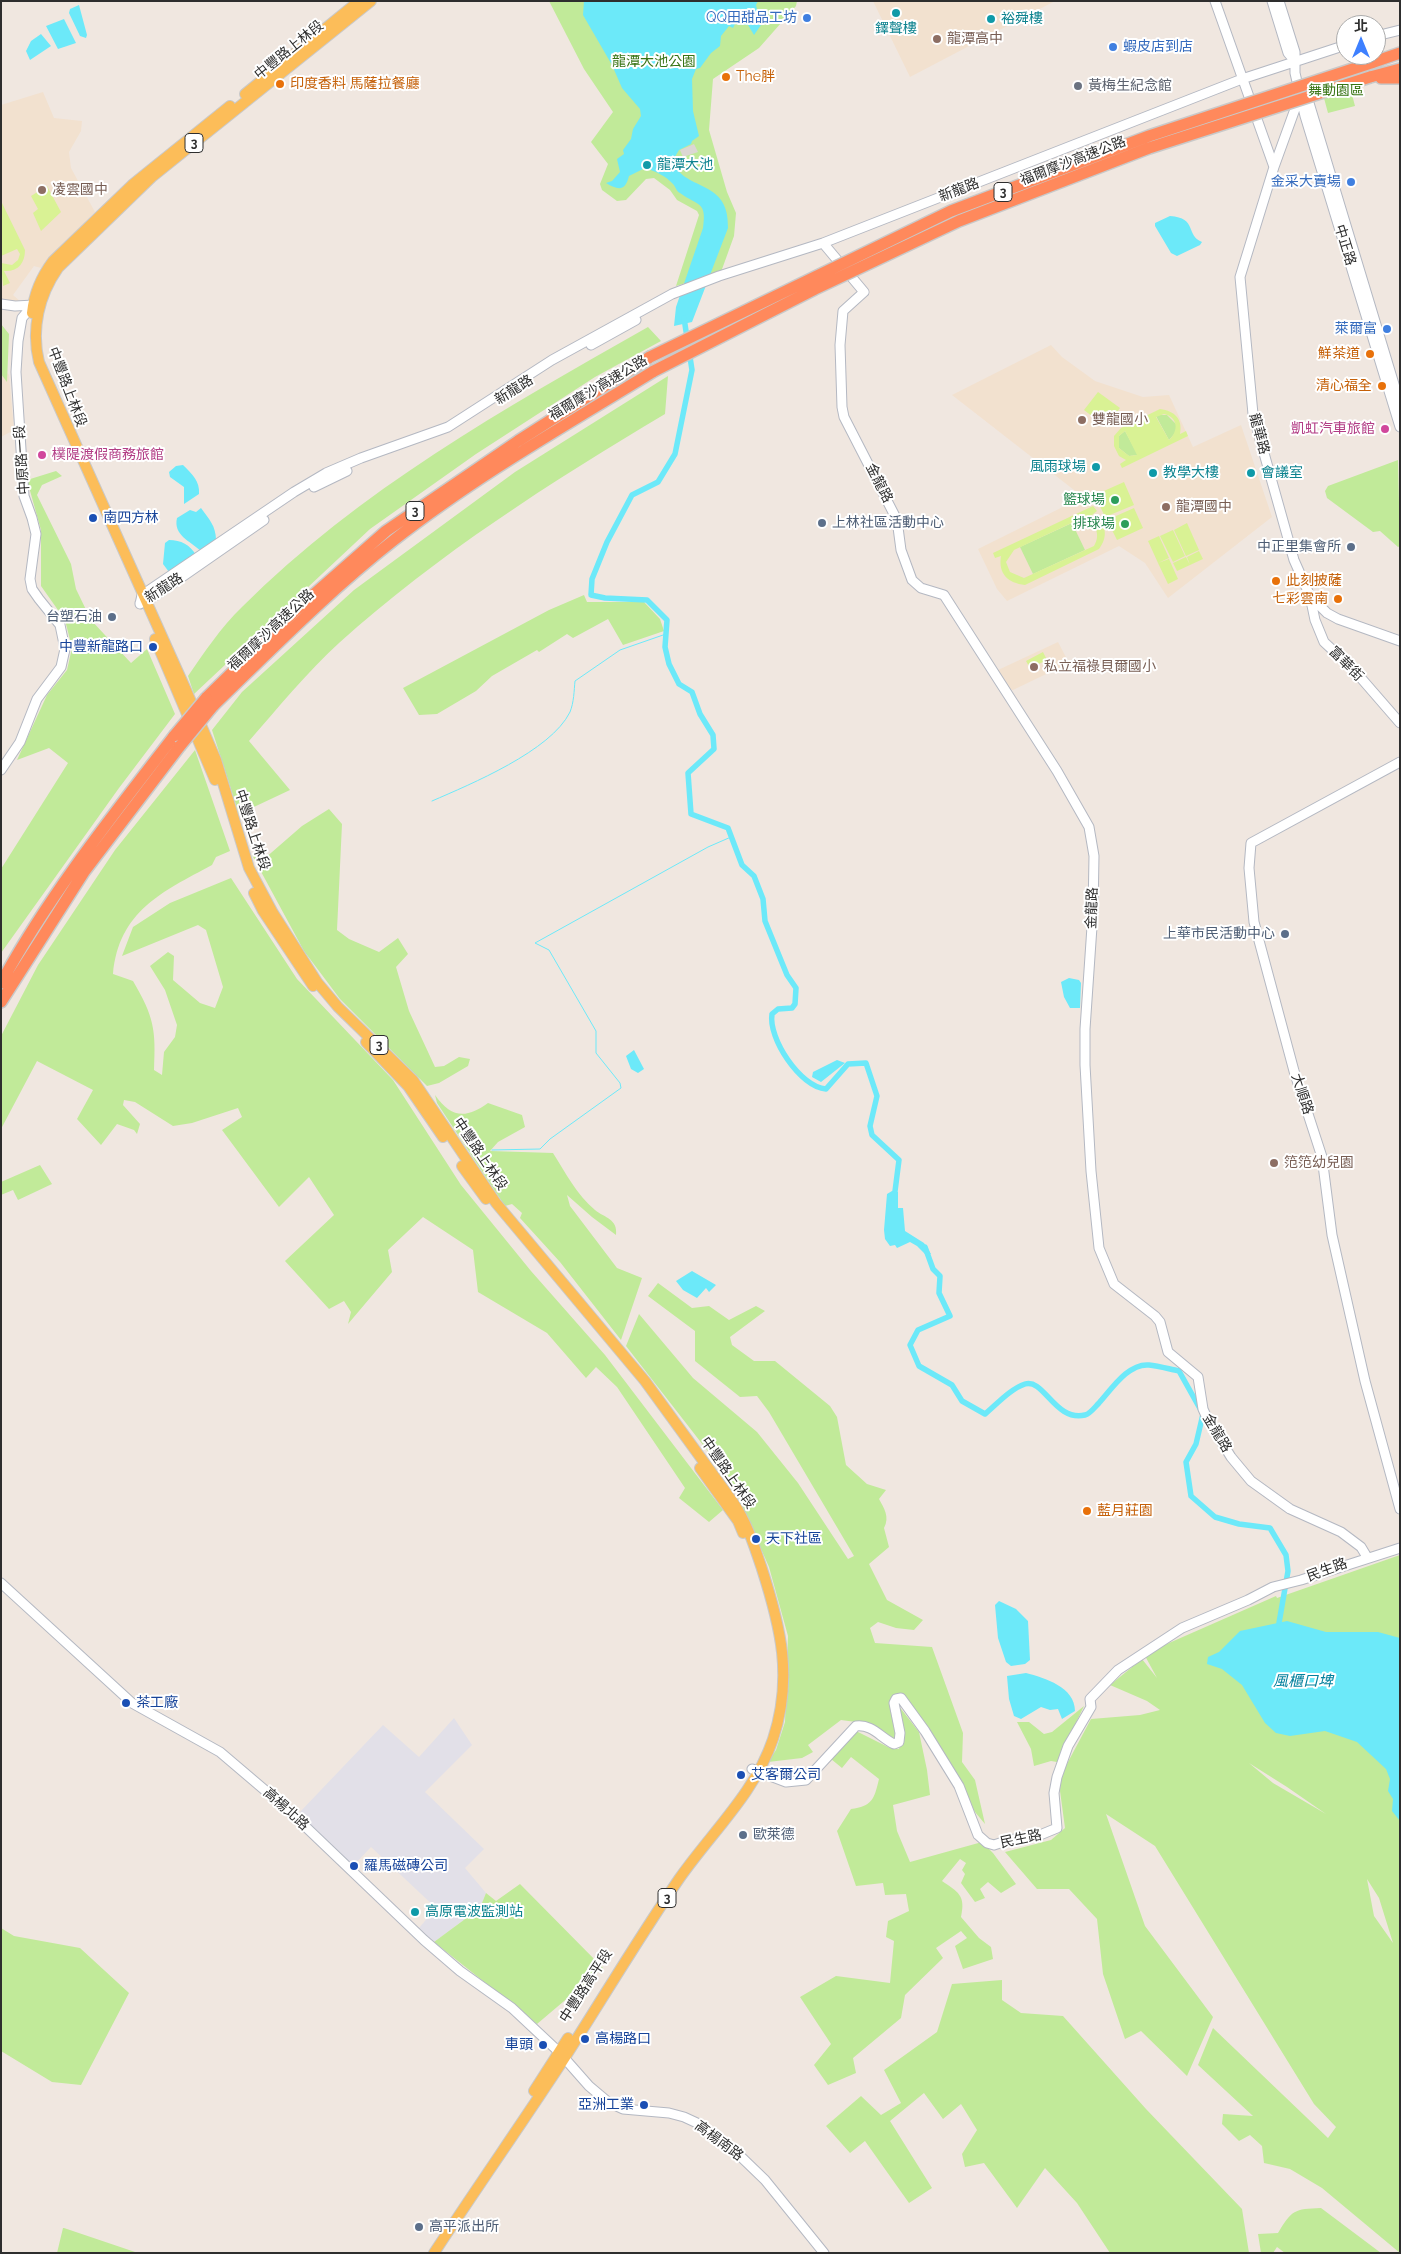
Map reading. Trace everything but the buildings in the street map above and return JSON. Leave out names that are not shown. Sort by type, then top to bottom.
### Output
[{"type":"highway","points":[[1386,58],[1400,53]]},
{"type":"highway","name":"福爾摩沙高速公路","points":[[1386,60],[1400,57]]},
{"type":"highway","name":"福爾摩沙高速公路","points":[[1,983],[65,882],[119,807],[209,702],[295,611],[386,532],[518,441],[650,357],[952,211],[1149,136],[1368,65]]},
{"type":"highway","name":"福爾摩沙高速公路","points":[[209,702],[394,540],[507,461],[654,371],[815,289],[959,221],[1149,148],[1400,69]]},
{"type":"highway","points":[[1370,77],[1400,78]]},
{"type":"highway","name":"福爾摩沙高速公路","points":[[1,1002],[84,872],[177,741]]},
{"type":"main road","name":"中豐路上林段","points":[[359,1],[132,184],[53,261],[44,273],[36,305],[31,347],[38,375],[216,760],[249,868],[273,913],[317,982],[338,1007],[413,1080],[496,1203],[645,1381],[744,1517],[752,1538],[771,1609],[778,1666],[770,1737]]},
{"type":"main road","name":"中豐路上林段","points":[[36,305],[58,268],[153,176],[371,1]]},
{"type":"main road","name":"中豐路高平段","points":[[434,2253],[674,1875],[755,1770],[770,1737]]},
{"type":"main road","name":"中豐路高平段","points":[[428,2253],[561,2055]]},
{"type":"street","points":[[1215,1],[1274,167]]},
{"type":"street","name":"中正路","points":[[1276,2],[1295,52],[1294,61],[1300,71],[1303,96],[1400,427]]},
{"type":"street","points":[[1386,34],[1400,30]]},
{"type":"street","name":"新龍路","points":[[143,600],[300,494],[364,464],[451,432],[555,364],[673,297],[718,279],[823,243],[1242,79],[1336,48]]},
{"type":"street","name":"龍華路","points":[[1303,96],[1296,100],[1240,277],[1250,396],[1260,442],[1294,560],[1310,596],[1327,613],[1338,619],[1400,641]]},
{"type":"street","points":[[1288,127],[1309,116]]},
{"type":"street","name":"中正路","points":[[1309,116],[1399,399]]},
{"type":"street","name":"金龍路","points":[[823,243],[864,292],[843,311],[840,345],[842,407],[844,417],[898,520],[901,550],[907,572],[912,580],[921,588],[944,595],[1058,771],[1086,820],[1092,838],[1094,856],[1093,912],[1085,1029],[1085,1065],[1099,1248],[1107,1271],[1121,1291],[1149,1310],[1160,1322],[1168,1352],[1198,1377],[1203,1409],[1207,1418],[1245,1475],[1290,1509],[1341,1532],[1361,1548],[1367,1557]]},
{"type":"street","points":[[1,304],[15,306],[36,305]]},
{"type":"street","name":"中原路一段","points":[[1,770],[20,742],[37,699],[61,667],[65,649],[60,625],[32,589],[30,579],[36,534],[24,496],[16,372],[22,318],[36,305]]},
{"type":"street","name":"富華街","points":[[1310,596],[1315,620],[1324,642],[1354,670],[1400,722]]},
{"type":"street","name":"大順路","points":[[1400,762],[1251,843],[1249,868],[1254,922],[1294,1071],[1322,1157],[1332,1235],[1365,1381],[1400,1509]]},
{"type":"street","name":"民生路","points":[[755,1770],[786,1782],[806,1780],[812,1777],[856,1726],[868,1726],[894,1744],[899,1742],[900,1733],[894,1703],[896,1699],[901,1698],[925,1731],[958,1786],[978,1836],[986,1843],[994,1845],[1009,1840],[1048,1834],[1057,1828],[1056,1784],[1068,1746],[1091,1707],[1090,1699],[1118,1670],[1182,1628],[1273,1587],[1302,1580],[1367,1557],[1400,1548]]},
{"type":"street","name":"高楊北路","points":[[1,1583],[132,1703],[205,1743],[240,1769],[287,1809],[424,1940],[460,1971],[512,2008],[561,2055]]},
{"type":"street","name":"高楊南路","points":[[561,2055],[588,2086],[608,2102],[623,2109],[669,2113],[684,2117],[712,2133],[765,2180],[824,2253]]},
{"type":"shaded area","name":"龍潭高中","points":[[873,1],[1055,1],[910,77]]},
{"type":"shaded area","name":"凌雲國中","points":[[43,92],[54,118],[82,121],[81,131],[69,152],[71,168],[95,212],[41,268],[34,266],[13,295],[21,302],[6,302],[1,299],[1,105]]},
{"type":"shaded area","points":[[694,144],[698,152],[683,157],[680,150]]},
{"type":"shaded area","points":[[1051,345],[1062,357],[1095,381],[1143,397],[1169,395],[1193,447],[1241,425],[1272,517],[1168,598],[1145,563],[1119,546],[1007,601],[997,589],[978,549],[1083,497],[952,395]]},
{"type":"shaded area","points":[[1,366],[9,375],[14,430],[1,437]]},
{"type":"shaded area","name":"私立福祿貝爾國小","points":[[1058,642],[1069,663],[1013,690],[1009,689],[998,670]]},
{"type":"shaded area","points":[[454,1718],[472,1745],[425,1792],[484,1849],[465,1868],[486,1893],[480,1908],[434,1942],[419,1928],[436,1908],[371,1847],[353,1866],[299,1813],[383,1725],[419,1757]]},
{"type":"green space","name":"龍潭大池公園","points":[[549,1],[797,1],[796,6],[759,48],[713,79],[709,130],[727,192],[736,213],[734,236],[721,272],[676,286],[699,215],[697,211],[677,200],[670,190],[654,178],[646,179],[626,200],[617,201],[602,190],[600,184],[608,164],[591,142],[613,112],[584,69]]},
{"type":"green space","name":"舞動園區","points":[[1345,68],[1355,106],[1328,113],[1318,76]]},
{"type":"green space","points":[[47,186],[61,212],[41,231],[33,213],[38,209],[31,196]]},
{"type":"green space","points":[[1,201],[25,250],[24,259],[20,266],[13,270],[4,271],[10,283],[3,286],[1,263],[12,265],[18,260],[20,254],[17,249],[1,256]]},
{"type":"green space","points":[[1,324],[9,334],[7,382],[1,374]]},
{"type":"green space","points":[[648,327],[661,341],[595,377],[476,454],[370,529],[194,694],[188,676],[227,623],[287,565],[335,525],[435,453],[541,388]]},
{"type":"green space","points":[[668,376],[665,414],[538,493],[456,549],[377,610],[316,666],[249,741],[290,790],[239,814],[212,730],[242,692],[354,590],[515,472]]},
{"type":"green space","points":[[1098,392],[1120,408],[1106,427],[1084,410]]},
{"type":"green space","points":[[1160,409],[1174,414],[1179,420],[1180,434],[1186,431],[1188,436],[1122,468],[1120,464],[1126,460],[1119,456],[1114,446],[1114,436],[1121,428]],"holes":[[[1164,414],[1172,418],[1176,425],[1176,429],[1169,440],[1156,417]],[[1125,431],[1137,455],[1129,456],[1119,448],[1119,436]]]},
{"type":"green space","points":[[1167,415],[1176,424],[1176,432],[1169,440],[1156,416]]},
{"type":"green space","points":[[1125,431],[1138,455],[1129,456],[1119,448],[1119,436]]},
{"type":"green space","points":[[1398,460],[1400,546],[1398,547],[1380,531],[1373,532],[1327,498],[1325,491],[1328,486]]},
{"type":"green space","points":[[56,471],[62,476],[42,485],[37,495],[71,564],[76,589],[91,620],[131,663],[147,649],[175,714],[119,788],[1,953],[1,869],[68,763],[49,748],[17,760],[47,695],[67,670],[72,648],[65,620],[41,586],[41,530],[27,480]]},
{"type":"green space","name":"籃球場","points":[[1124,482],[1134,505],[1105,517],[1095,495]]},
{"type":"green space","points":[[1093,506],[1097,511],[1092,515],[1103,525],[1105,534],[1099,549],[1025,585],[1009,580],[1001,568],[1001,556],[995,558],[993,553]],"holes":[[[1080,519],[1093,525],[1097,532],[1094,546],[1024,578],[1010,572],[1006,562],[1014,550]]]},
{"type":"green space","name":"排球場","points":[[1134,508],[1143,528],[1117,540],[1107,520]]},
{"type":"green space","points":[[1072,523],[1085,550],[1033,574],[1020,547]]},
{"type":"green space","points":[[1187,523],[1199,550],[1186,556],[1174,530]]},
{"type":"green space","points":[[1173,530],[1185,556],[1173,562],[1160,536]]},
{"type":"green space","points":[[1159,536],[1169,558],[1158,563],[1148,541]]},
{"type":"green space","points":[[1199,551],[1203,559],[1190,565],[1187,557]]},
{"type":"green space","points":[[1186,557],[1190,565],[1177,571],[1173,563]]},
{"type":"green space","points":[[1169,559],[1178,579],[1168,584],[1158,563]]},
{"type":"green space","points":[[584,595],[587,602],[644,602],[660,619],[664,631],[623,645],[608,619],[573,638],[567,634],[539,652],[537,650],[492,676],[476,691],[437,714],[419,715],[403,688],[549,610]]},
{"type":"green space","points":[[1043,652],[1047,660],[1030,668],[1026,661]]},
{"type":"green space","points":[[195,750],[230,851],[216,857],[212,865],[176,885],[146,906],[124,934],[117,952],[113,974],[133,981],[145,1004],[154,1033],[154,1070],[162,1075],[164,1052],[175,1037],[177,1025],[165,990],[150,966],[168,952],[174,956],[173,980],[200,1003],[215,1008],[223,987],[206,930],[198,925],[122,956],[133,927],[170,903],[231,878],[297,979],[393,1080],[461,1185],[531,1271],[605,1355],[723,1510],[709,1522],[679,1498],[685,1488],[617,1387],[596,1367],[586,1378],[547,1333],[478,1292],[473,1250],[423,1217],[388,1250],[392,1272],[348,1324],[351,1312],[344,1301],[329,1309],[285,1261],[334,1215],[309,1177],[279,1207],[222,1130],[242,1117],[238,1108],[192,1123],[173,1126],[135,1102],[124,1100],[123,1105],[140,1124],[137,1134],[134,1130],[117,1124],[101,1145],[77,1119],[93,1090],[37,1061],[1,1129],[1,1036],[38,965],[115,850]]},
{"type":"green space","points":[[329,809],[342,824],[337,930],[349,939],[379,952],[398,938],[408,954],[396,967],[409,1011],[435,1067],[444,1066],[459,1057],[470,1059],[468,1066],[439,1083],[427,1086],[340,999],[304,951],[252,855],[264,859],[302,826]]},
{"type":"green space","points":[[435,1095],[447,1108],[459,1114],[473,1112],[488,1103],[522,1115],[525,1127],[498,1142],[490,1151],[553,1153],[572,1183],[589,1204],[613,1222],[616,1235],[567,1195],[570,1206],[617,1268],[642,1278],[621,1340],[560,1262],[520,1218],[522,1213],[512,1204],[505,1206],[437,1103]]},
{"type":"green space","points":[[40,1165],[52,1184],[18,1200],[13,1190],[1,1195],[1,1182]]},
{"type":"green space","points":[[658,1283],[692,1308],[709,1306],[729,1320],[756,1306],[765,1311],[730,1337],[732,1345],[754,1361],[775,1361],[830,1406],[837,1417],[846,1465],[867,1484],[886,1490],[879,1499],[886,1513],[884,1528],[889,1547],[869,1564],[887,1600],[923,1620],[914,1630],[896,1628],[878,1622],[870,1628],[875,1643],[932,1647],[963,1733],[962,1762],[975,1780],[985,1824],[975,1812],[937,1746],[906,1702],[890,1703],[896,1737],[888,1740],[856,1722],[841,1720],[808,1745],[813,1752],[802,1758],[768,1762],[776,1750],[785,1722],[788,1636],[769,1567],[731,1481],[626,1346],[639,1314],[693,1378],[757,1432],[798,1483],[848,1559],[854,1556],[769,1412],[757,1396],[740,1397],[695,1361],[695,1331],[648,1296]]},
{"type":"green space","points":[[1400,1555],[1400,2253],[1322,2188],[1290,2169],[1264,2163],[1262,2146],[1250,2135],[1239,2141],[1222,2124],[1223,2114],[1253,2116],[1198,2065],[1213,2028],[1328,2138],[1336,2127],[1314,2104],[1155,1846],[1106,1814],[1145,1926],[1213,2017],[1187,2076],[1141,2031],[1125,2039],[1103,1974],[1097,1919],[1069,1889],[1037,1889],[1005,1852],[1051,1840],[1065,1828],[1060,1791],[1061,1775],[1091,1719],[1140,1715],[1160,1710],[1147,1701],[1110,1685],[1142,1659],[1157,1678],[1144,1654],[1276,1596],[1277,1598]],"holes":[[[1249,1763],[1287,1787],[1326,1814],[1273,1783]],[[1367,1879],[1379,1898],[1393,1943],[1374,1916]]]},
{"type":"green space","points":[[898,1705],[919,1732],[930,1795],[893,1805],[897,1831],[910,1862],[982,1842],[993,1853],[1016,1884],[1001,1893],[988,1882],[980,1889],[985,1898],[975,1902],[961,1883],[965,1874],[962,1870],[966,1863],[960,1859],[942,1881],[959,1895],[962,1904],[961,1917],[979,1938],[991,1947],[993,1959],[963,1969],[955,1946],[967,1938],[961,1931],[936,1948],[943,1958],[905,1995],[901,2018],[853,2058],[856,2073],[828,2085],[814,2065],[831,2044],[800,1997],[836,1976],[890,1983],[894,1941],[886,1937],[888,1921],[909,1911],[906,1894],[885,1895],[883,1883],[856,1886],[837,1831],[851,1809],[864,1806],[871,1801],[879,1779],[851,1757],[842,1768],[831,1759],[856,1731],[890,1748],[899,1749],[901,1739]]},
{"type":"green space","points":[[1084,1706],[1057,1762],[1051,1761],[1034,1766],[1031,1749],[1017,1722],[1029,1722],[1044,1734],[1052,1732]]},
{"type":"green space","points":[[520,1884],[603,1968],[537,2024],[434,1942],[480,1908],[486,1893],[496,1901]]},
{"type":"green space","points":[[1,1928],[14,1936],[80,1948],[129,1993],[81,2085],[52,2082],[1,2051]]},
{"type":"green space","points":[[1002,1980],[1002,2000],[1021,2013],[1063,2016],[1146,2109],[1242,2209],[1249,2253],[1110,2253],[1077,2203],[1045,2168],[1017,2208],[984,2163],[965,2167],[962,2154],[977,2130],[961,2104],[943,2119],[924,2093],[890,2121],[932,2188],[909,2203],[865,2141],[850,2153],[826,2126],[861,2096],[881,2115],[901,2103],[884,2070],[937,2032],[952,1984]]},
{"type":"green space","points":[[1321,2208],[1381,2253],[1285,2253],[1277,2247],[1273,2253],[1261,2253],[1258,2234],[1278,2233],[1295,2212]]},
{"type":"green space","points":[[64,2228],[138,2253],[57,2253]]},
{"type":"water","name":"龍潭大池","points":[[584,1],[758,1],[756,5],[761,25],[754,35],[748,25],[735,24],[733,28],[729,26],[721,36],[720,46],[711,53],[700,68],[696,69],[692,79],[693,111],[699,136],[691,144],[679,150],[673,160],[678,170],[685,177],[714,193],[721,200],[727,212],[728,228],[692,322],[674,326],[676,307],[703,228],[704,213],[700,205],[679,192],[667,179],[645,168],[629,176],[623,187],[617,188],[606,183],[612,181],[620,172],[617,159],[624,154],[623,150],[631,139],[633,129],[641,116],[640,109],[622,88],[612,65],[583,15]]},
{"type":"water","points":[[79,5],[87,35],[86,38],[80,36],[69,13],[70,9]]},
{"type":"water","points":[[64,19],[76,43],[58,49],[46,26]]},
{"type":"water","points":[[41,34],[51,46],[30,60],[26,51],[31,41]]},
{"type":"water","points":[[1170,216],[1179,217],[1188,223],[1194,235],[1202,242],[1200,245],[1177,256],[1171,253],[1155,226],[1155,223]]},
{"type":"water","points":[[183,465],[195,478],[199,489],[199,494],[184,504],[184,487],[170,477],[169,472],[176,466]]},
{"type":"water","points":[[201,508],[213,527],[216,540],[201,551],[183,537],[176,524],[177,518],[190,510],[196,512]]},
{"type":"water","points":[[169,540],[185,544],[196,555],[169,572],[163,564],[165,543]]},
{"type":"water","points":[[1069,978],[1079,980],[1081,983],[1080,1008],[1070,1008],[1064,997],[1061,982]]},
{"type":"water","points":[[634,1050],[644,1069],[638,1073],[631,1069],[626,1056]]},
{"type":"water","points":[[837,1060],[845,1063],[821,1082],[812,1077],[813,1072]]},
{"type":"water","points":[[892,1191],[898,1192],[898,1208],[903,1208],[905,1231],[924,1243],[931,1254],[926,1255],[910,1242],[897,1248],[895,1245],[890,1246],[885,1239],[887,1194]]},
{"type":"water","points":[[692,1271],[716,1285],[709,1292],[706,1288],[697,1298],[683,1290],[676,1281]]},
{"type":"water","points":[[999,1601],[1016,1609],[1028,1621],[1030,1660],[1025,1664],[1011,1666],[1006,1662],[998,1638],[995,1605]]},
{"type":"water","name":"風櫃口埤","points":[[1287,1621],[1326,1632],[1378,1632],[1400,1638],[1400,1821],[1392,1811],[1393,1799],[1388,1791],[1390,1779],[1386,1769],[1357,1742],[1325,1731],[1290,1736],[1276,1733],[1265,1723],[1242,1685],[1222,1669],[1207,1664],[1208,1657],[1219,1652],[1240,1631]]},
{"type":"water","points":[[1026,1673],[1050,1681],[1065,1690],[1074,1703],[1075,1711],[1062,1719],[1058,1709],[1050,1710],[1041,1707],[1021,1719],[1014,1716],[1009,1699],[1007,1676]]},
{"type":"waterway","points":[[684,318],[692,370],[675,454],[658,482],[632,495],[607,542],[592,579],[591,595],[605,598],[647,600],[667,620],[665,647],[669,664],[679,684],[692,692],[700,714],[713,735],[714,749],[688,773],[691,814],[728,828],[742,865],[754,876],[763,899],[765,921],[787,975],[796,988],[795,1004],[792,1008],[778,1009],[772,1014],[775,1036],[780,1048],[796,1071],[806,1080],[826,1089],[848,1064],[866,1063],[877,1096],[870,1126],[872,1135],[899,1160],[894,1199]]},
{"type":"waterway","points":[[432,801],[488,776],[528,753],[546,740],[560,726],[570,712],[575,681],[620,650],[666,634]]},
{"type":"waterway","points":[[492,1150],[540,1149],[550,1139],[621,1088],[620,1083],[596,1053],[596,1031],[549,950],[535,943],[708,847],[731,837]]},
{"type":"waterway","points":[[925,1247],[933,1269],[940,1276],[939,1293],[950,1316],[918,1330],[910,1345],[919,1366],[952,1385],[962,1401],[985,1414],[1019,1386],[1032,1384],[1066,1412],[1075,1415],[1085,1415],[1092,1410],[1121,1378],[1134,1368],[1149,1365],[1179,1371],[1203,1414],[1196,1444],[1186,1462],[1191,1496],[1215,1517],[1239,1524],[1270,1528],[1286,1555],[1288,1571],[1279,1623],[1283,1629]]},
{"type":"place","name":"鐸聲樓","points":[[896,13]]},
{"type":"place","name":"QQ田甜品工坊","points":[[807,18]]},
{"type":"place","name":"裕舜樓","points":[[991,19]]},
{"type":"place","name":"龍潭高中","points":[[937,39]]},
{"type":"place","name":"蝦皮店到店","points":[[1113,47]]},
{"type":"place","name":"The胖","points":[[726,77]]},
{"type":"place","name":"印度香料 馬薩拉餐廳","points":[[280,84]]},
{"type":"place","name":"黃梅生紀念館","points":[[1078,86]]},
{"type":"place","name":"龍潭大池","points":[[647,165]]},
{"type":"place","name":"金采大賣場","points":[[1351,182]]},
{"type":"place","name":"凌雲國中","points":[[42,190]]},
{"type":"place","name":"萊爾富","points":[[1387,329]]},
{"type":"place","name":"鮮茶道","points":[[1370,354]]},
{"type":"place","name":"清心福全","points":[[1382,386]]},
{"type":"place","name":"雙龍國小","points":[[1082,420]]},
{"type":"place","name":"凱虹汽車旅館","points":[[1385,429]]},
{"type":"place","name":"樸隄渡假商務旅館","points":[[42,455]]},
{"type":"place","name":"風雨球場","points":[[1096,467]]},
{"type":"place","name":"教學大樓","points":[[1153,473]]},
{"type":"place","name":"會議室","points":[[1251,473]]},
{"type":"place","name":"籃球場","points":[[1115,500]]},
{"type":"place","name":"龍潭國中","points":[[1166,507]]},
{"type":"place","name":"南四方林","points":[[93,518]]},
{"type":"place","name":"上林社區活動中心","points":[[822,523]]},
{"type":"place","name":"排球場","points":[[1125,524]]},
{"type":"place","name":"中正里集會所","points":[[1351,547]]},
{"type":"place","name":"此刻披薩","points":[[1276,581]]},
{"type":"place","name":"七彩雲南","points":[[1338,599]]},
{"type":"place","name":"台塑石油","points":[[112,617]]},
{"type":"place","name":"中豐新龍路口","points":[[153,647]]},
{"type":"place","name":"私立福祿貝爾國小","points":[[1034,667]]},
{"type":"place","name":"上華市民活動中心","points":[[1285,934]]},
{"type":"place","name":"笵笵幼兒園","points":[[1274,1163]]},
{"type":"place","name":"藍月莊園","points":[[1087,1511]]},
{"type":"place","name":"天下社區","points":[[756,1539]]},
{"type":"place","name":"茶工廠","points":[[126,1703]]},
{"type":"place","name":"艾客爾公司","points":[[741,1775]]},
{"type":"place","name":"歐萊德","points":[[743,1835]]},
{"type":"place","name":"羅馬磁磚公司","points":[[354,1866]]},
{"type":"place","name":"高原電波監測站","points":[[415,1912]]},
{"type":"place","name":"高楊路口","points":[[585,2039]]},
{"type":"place","name":"車頭","points":[[543,2045]]},
{"type":"place","name":"亞洲工業","points":[[644,2105]]},
{"type":"place","name":"高平派出所","points":[[419,2227]]}]
